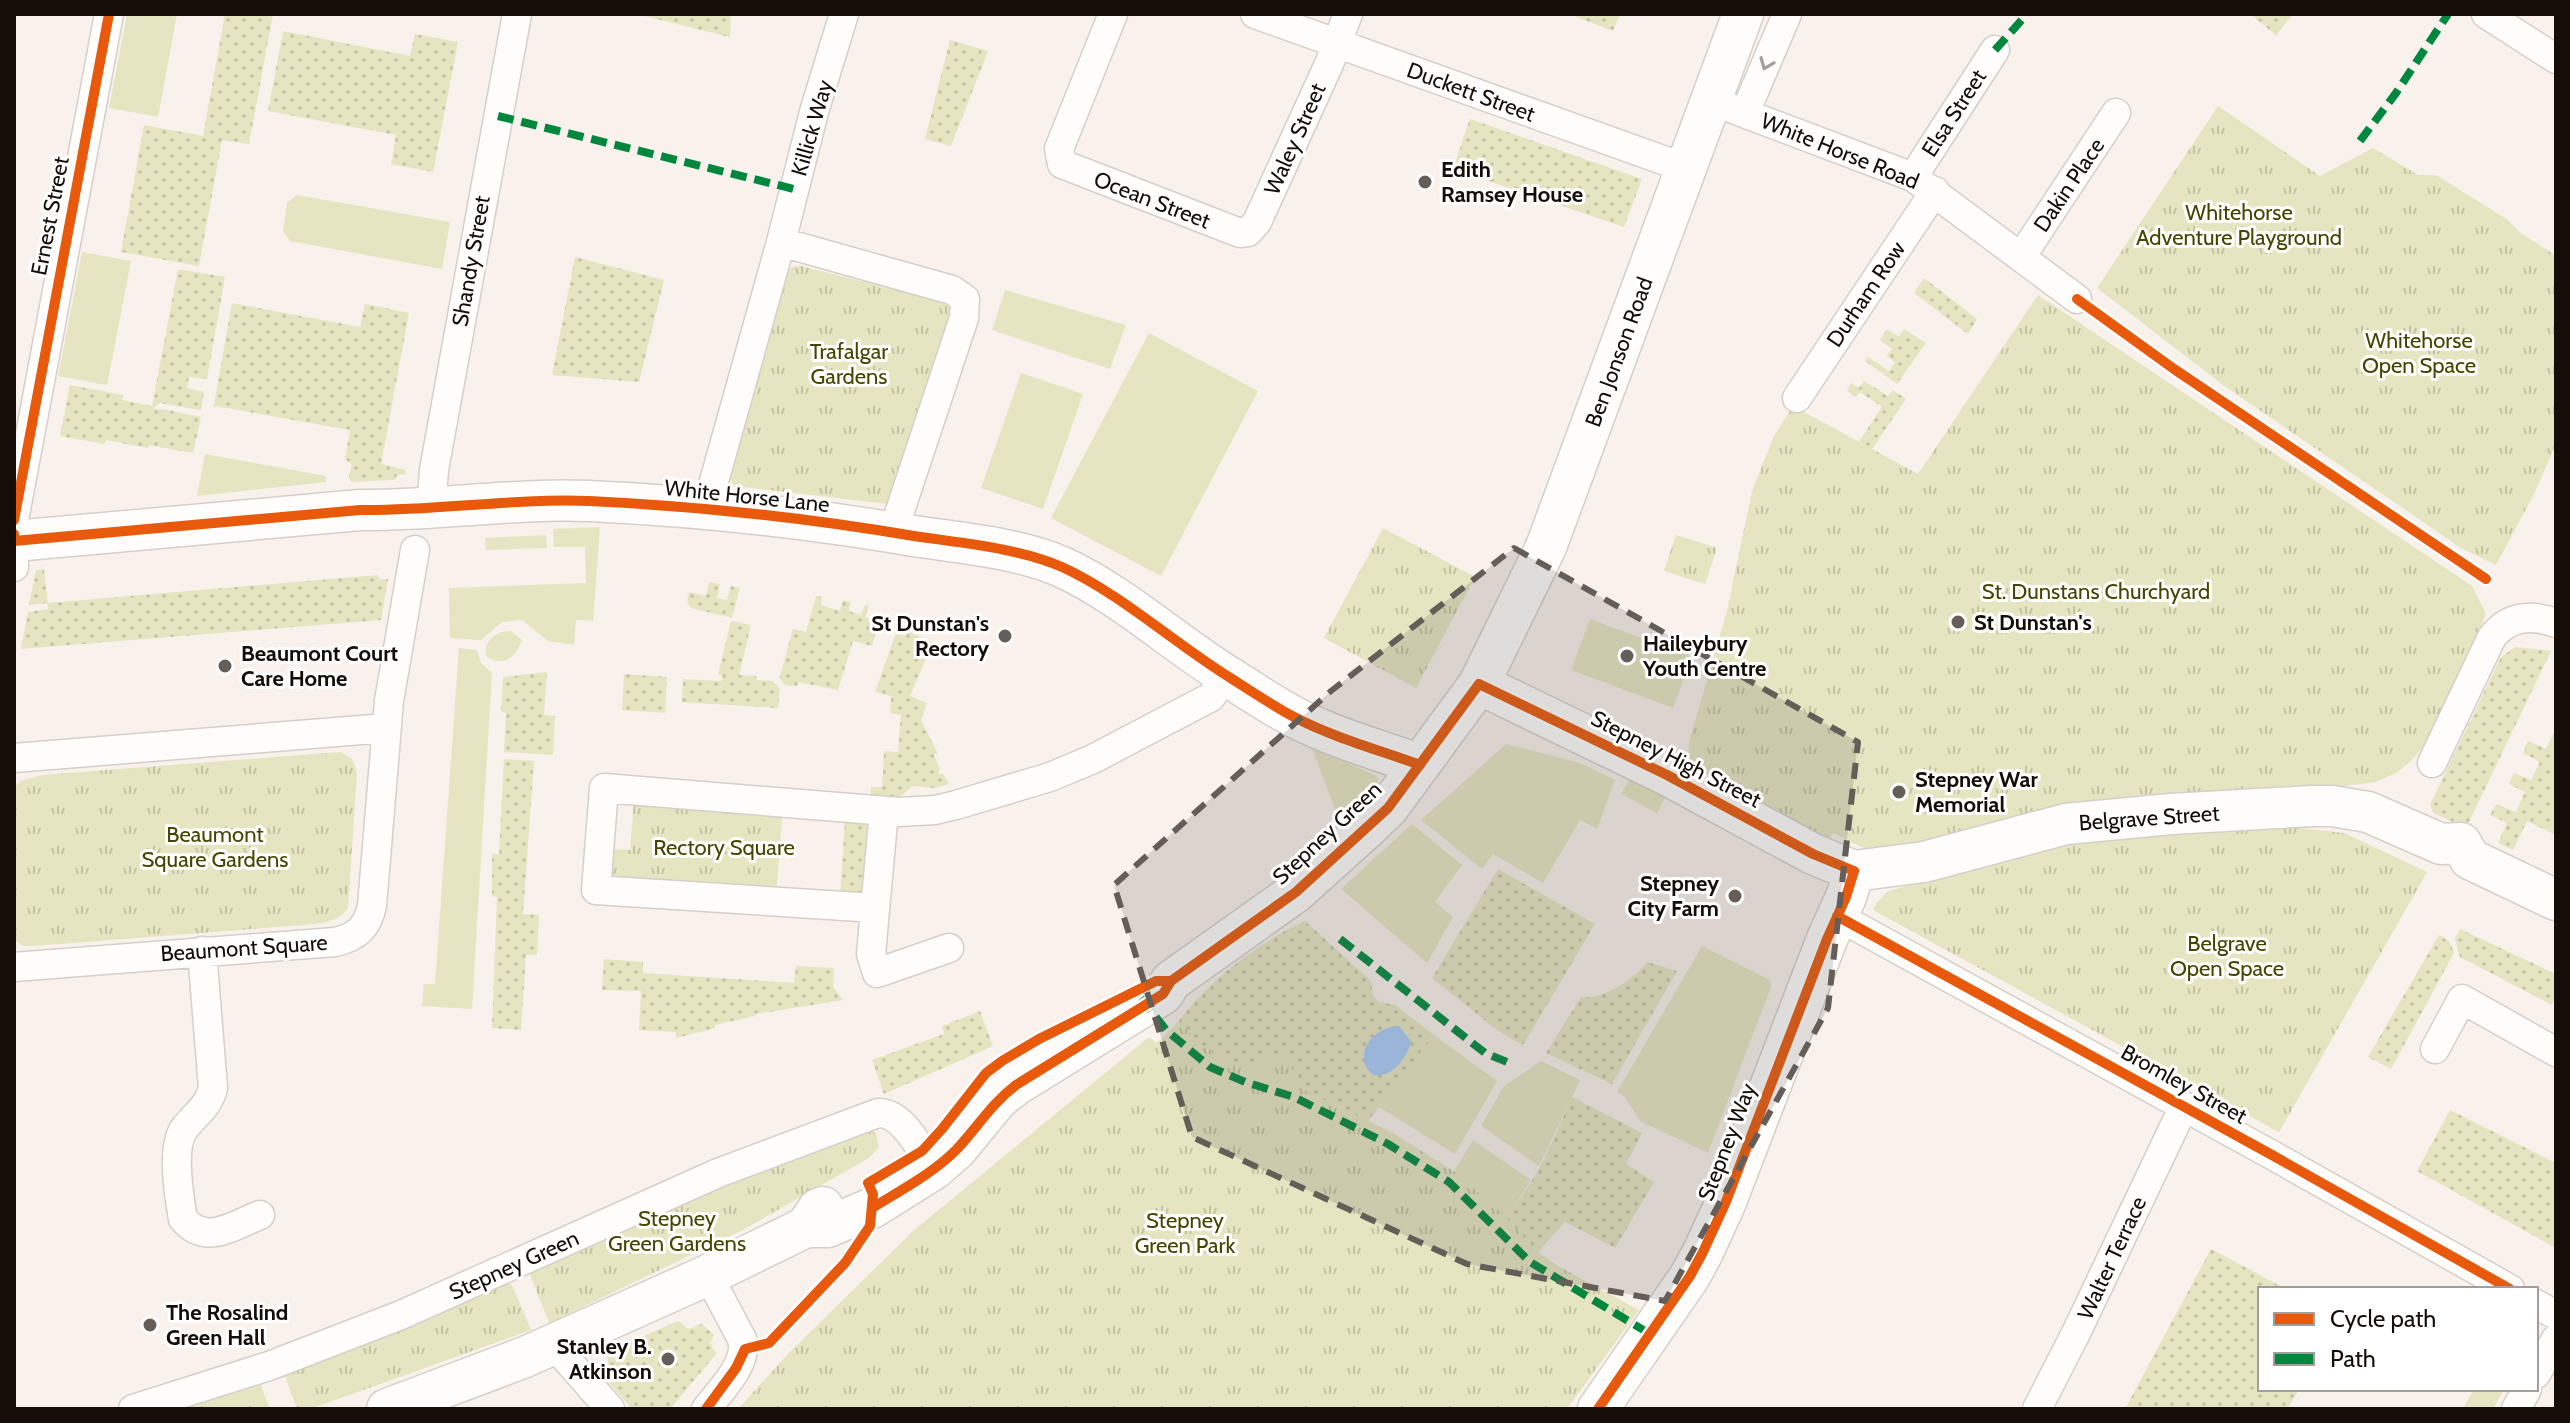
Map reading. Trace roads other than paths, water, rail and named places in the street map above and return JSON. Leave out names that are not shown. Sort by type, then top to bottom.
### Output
[{"type":"main road","name":"Ben Jonson Road","points":[[1479,684],[1546,547],[1688,169],[1729,107],[1743,14]]},
{"type":"main road","name":"White Horse Lane","points":[[14,541],[360,510],[403,511],[567,501],[706,510],[893,532],[1039,559],[1062,567],[1226,676],[1297,718],[1420,765]]},
{"type":"main road","name":"Stepney Green","points":[[387,1409],[554,1345],[708,1275],[806,1227],[818,1209],[928,1160],[942,1129],[986,1073],[1002,1061],[1039,1039],[1156,981],[1171,981],[1318,873],[1388,808],[1479,684]]},
{"type":"main road","name":"Stepney High Street","points":[[1479,684],[1667,775],[1829,862],[1854,871]]},
{"type":"main road","name":"Belgrave Street","points":[[1854,871],[1924,862],[2066,824],[2171,814],[2332,806],[2368,812],[2556,900]]},
{"type":"main road","name":"Stepney Way","points":[[1598,1409],[1690,1276],[1703,1252],[1729,1195],[1854,871]]},
{"type":"street","name":"Ernest Street","points":[[14,520],[109,14]]},
{"type":"street","name":"Shandy Street","points":[[431,508],[434,470],[517,14]]},
{"type":"street","name":"Killick Way","points":[[781,242],[814,112],[844,14]]},
{"type":"street","name":"Ocean Street","points":[[1113,14],[1059,149],[1059,159],[1066,167],[1122,189],[1234,232],[1248,232]]},
{"type":"street","name":"Duckett Street","points":[[1255,14],[1688,169]]},
{"type":"street","name":"Waley Street","points":[[1248,232],[1257,222],[1269,197],[1348,14]]},
{"type":"street","points":[[1729,107],[1787,14]]},
{"type":"street","points":[[2486,14],[2556,59]]},
{"type":"street","name":"Elsa Street","points":[[1924,184],[1995,50]]},
{"type":"street","name":"White Horse Road","points":[[1729,107],[1924,184],[2077,299]]},
{"type":"street","name":"Dakin Place","points":[[2021,257],[2116,113]]},
{"type":"street","name":"Durham Row","points":[[1797,398],[1924,184]]},
{"type":"street","points":[[706,510],[781,242],[952,290],[965,299],[964,318],[893,532]]},
{"type":"street","points":[[14,534],[14,567]]},
{"type":"street","name":"Beaumont Square","points":[[14,967],[335,942],[361,931],[369,920],[372,906],[386,728],[415,550]]},
{"type":"street","points":[[2432,763],[2498,630],[2509,621],[2529,617],[2556,623]]},
{"type":"street","points":[[875,908],[596,890],[604,788],[884,811],[935,810],[1050,777],[1093,759],[1211,697],[1226,676]]},
{"type":"street","points":[[14,758],[386,728]]},
{"type":"street","points":[[884,811],[871,954],[877,973],[949,948]]},
{"type":"street","name":"Bromley Street","points":[[1837,916],[2506,1287]]},
{"type":"street","points":[[202,951],[213,1088],[209,1102],[185,1128],[177,1144],[183,1219],[190,1228],[208,1234],[260,1215]]},
{"type":"street","points":[[2435,1049],[2462,999],[2556,1052]]},
{"type":"street","name":"Walter Terrace","points":[[2037,1409],[2184,1106]]},
{"type":"street","name":"Stepney Green","points":[[133,1409],[269,1366],[401,1315],[718,1173],[868,1116],[885,1113],[893,1118],[902,1125],[928,1160]]},
{"type":"street","points":[[706,1409],[736,1368],[745,1349],[708,1275]]},
{"type":"street","points":[[2538,1305],[2556,1315]]},
{"type":"street","points":[[2538,1370],[2556,1339]]},
{"type":"street","points":[[554,1345],[610,1409]]},
{"type":"street","points":[[2516,1409],[2526,1391]]},
{"type":"water","points":[[1399,1026],[1411,1041],[1406,1054],[1398,1066],[1386,1074],[1373,1075],[1364,1059],[1368,1043],[1381,1031]]},
{"type":"place","name":"Edith Ramsey House","points":[[1425,182]]},
{"type":"place","name":"St Dunstan's","points":[[1958,622]]},
{"type":"place","name":"St Dunstan's Rectory","points":[[1005,636]]},
{"type":"place","name":"Haileybury Youth Centre","points":[[1627,656]]},
{"type":"place","name":"Beaumont Court Care Home","points":[[225,666]]},
{"type":"place","name":"Stepney War Memorial","points":[[1899,792]]},
{"type":"place","name":"Stepney City Farm","points":[[1735,896]]},
{"type":"place","name":"The Rosalind Green Hall","points":[[150,1325]]},
{"type":"place","name":"Stanley B. Atkinson","points":[[668,1359]]},
{"type":"park label","name":"Whitehorse Adventure Playground","points":[[2239,224]]},
{"type":"park label","name":"Whitehorse Open Space","points":[[2419,352]]},
{"type":"park label","name":"Trafalgar Gardens","points":[[849,364]]},
{"type":"park label","name":"St. Dunstans Churchyard","points":[[2096,591]]},
{"type":"park label","name":"Beaumont Square Gardens","points":[[215,846]]},
{"type":"park label","name":"Rectory Square","points":[[724,847]]},
{"type":"park label","name":"Belgrave Open Space","points":[[2227,956]]},
{"type":"park label","name":"Stepney Green Gardens","points":[[677,1230]]},
{"type":"park label","name":"Stepney Green Park","points":[[1185,1232]]}]
